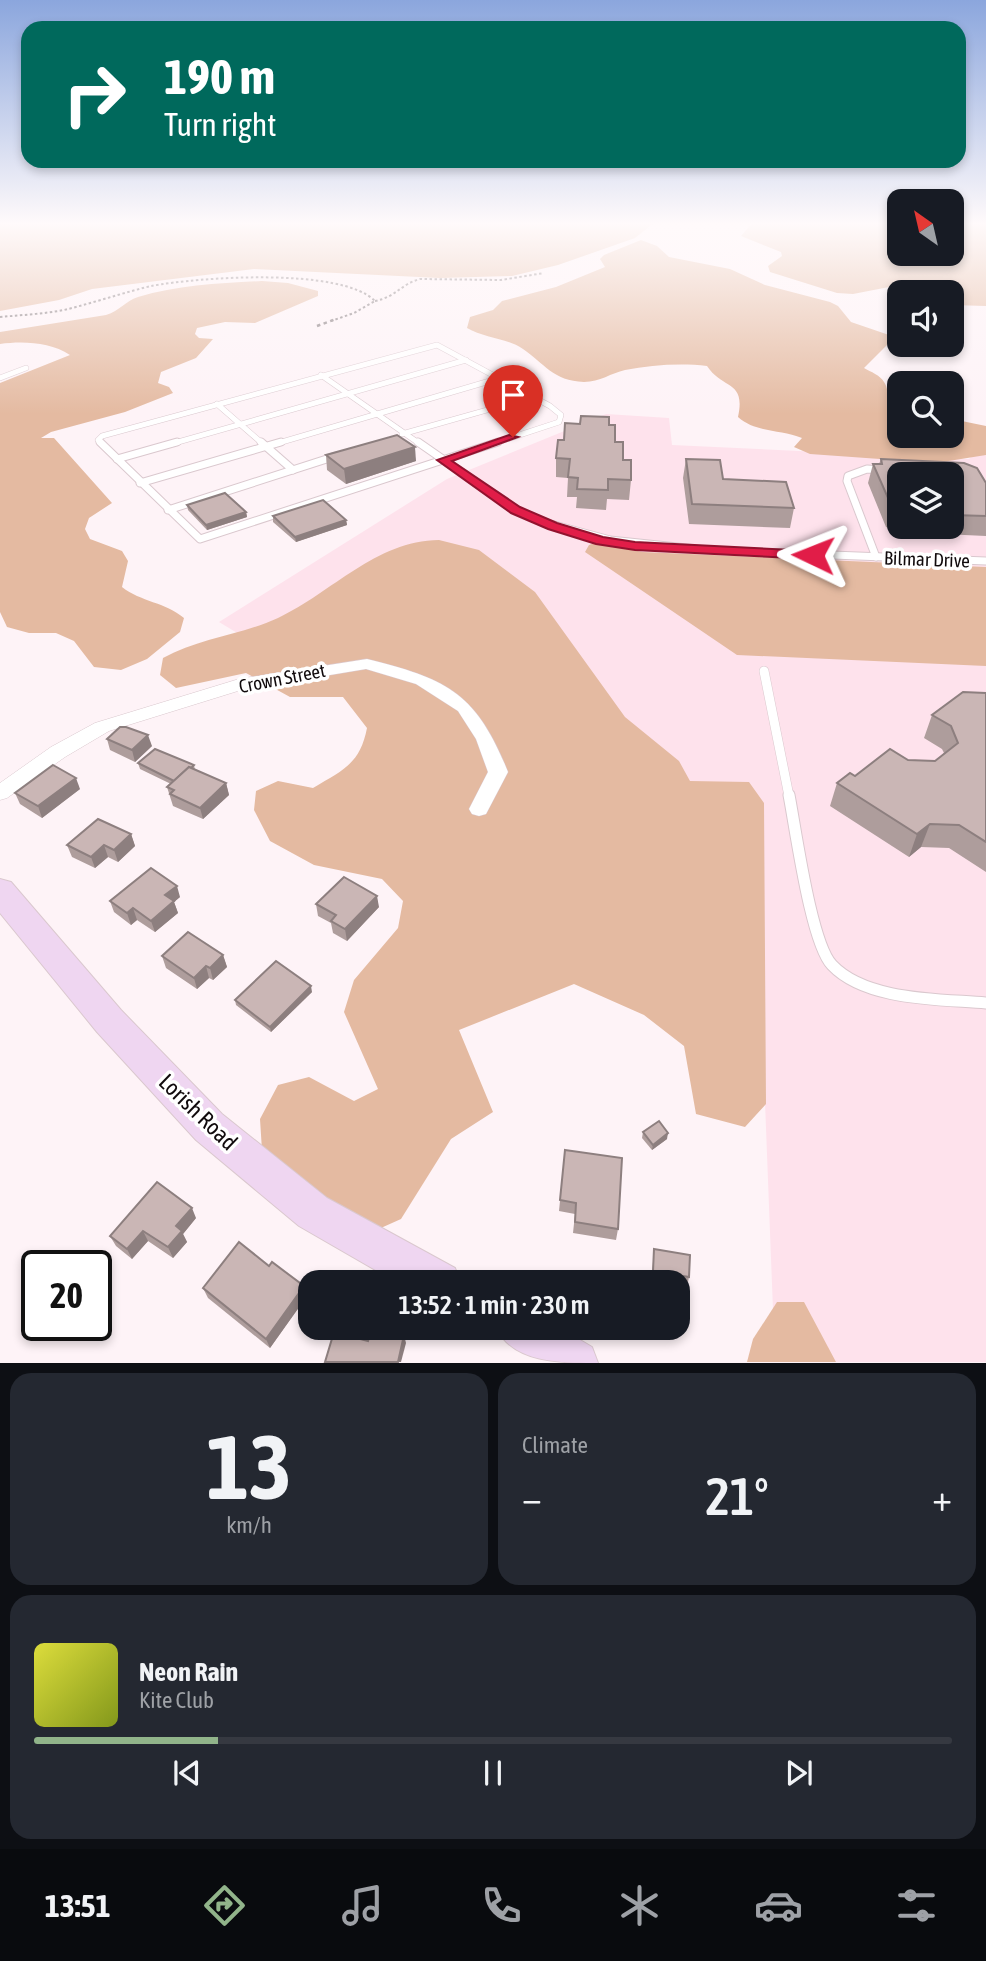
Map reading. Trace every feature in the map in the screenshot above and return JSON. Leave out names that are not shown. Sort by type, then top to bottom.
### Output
[{"type":"street","name":"Crown Street","points":[[0,793],[58,752],[102,727],[239,685],[366,664],[422,680],[464,706],[485,737],[498,772],[479,809]]},
{"type":"street","name":"Lorish Road","points":[[0,891],[109,1021],[209,1127],[313,1212],[417,1270]]},
{"type":"street","points":[[538,1340],[576,1363]]},
{"type":"lane","points":[[432,346],[443,346],[466,360],[561,415],[559,422],[206,539],[196,538],[98,438],[432,346]]},
{"type":"lane","points":[[117,459],[466,360]]},
{"type":"lane","points":[[0,378],[26,368]]},
{"type":"lane","name":"Bilmar Drive","points":[[321,375],[526,515],[601,541],[691,549],[986,561]]},
{"type":"lane","points":[[140,482],[500,378]]},
{"type":"lane","points":[[392,438],[533,397]]},
{"type":"lane","points":[[217,404],[293,470]]},
{"type":"lane","points":[[167,510],[340,455]]},
{"type":"lane","points":[[876,557],[847,481],[848,476],[856,472],[887,470]]},
{"type":"lane","points":[[764,671],[819,944],[833,967],[881,992],[986,1003]]},
{"type":"path","points":[[0,317],[62,310],[151,287]]},
{"type":"path","points":[[344,287],[365,291],[374,301]]},
{"type":"path","points":[[317,326],[354,313],[374,301],[391,298],[403,287]]},
{"type":"shaded area","points":[[0,287],[111,287],[92,289],[59,300],[0,311]]},
{"type":"shaded area","points":[[184,287],[302,287],[318,291],[318,296],[255,323],[225,322],[197,328],[195,334],[199,338],[213,339],[196,358],[161,372],[158,383],[169,387],[173,393],[125,412],[51,432],[41,438],[54,438],[112,503],[89,518],[85,529],[90,539],[122,551],[128,561],[122,587],[184,618],[180,632],[147,659],[121,670],[94,667],[74,641],[56,633],[29,633],[7,627],[0,612],[0,383],[70,355],[54,347],[36,344],[0,344],[0,332],[106,315],[133,299]]},
{"type":"shaded area","points":[[557,287],[771,287],[830,302],[838,306],[851,322],[887,334],[887,345],[864,368],[878,376],[887,390],[887,448],[964,448],[964,421],[986,426],[986,455],[942,462],[922,462],[810,454],[794,447],[802,438],[752,426],[738,417],[740,405],[736,391],[713,374],[707,366],[645,367],[625,370],[590,382],[573,381],[557,375],[517,345],[467,328],[470,317],[493,310],[502,301]]},
{"type":"shaded area","points":[[817,287],[887,287],[853,294],[837,293]]},
{"type":"shaded area","points":[[964,287],[986,287],[986,306],[964,305]]},
{"type":"shaded area","points":[[606,414],[669,418],[672,445],[969,459],[986,441],[986,1362],[775,1362],[759,946],[219,622],[447,479]]},
{"type":"shaded area","points":[[439,540],[479,550],[535,592],[625,717],[679,761],[690,781],[749,782],[764,803],[766,1104],[745,1127],[696,1114],[684,1046],[644,1015],[574,984],[459,1030],[493,1112],[451,1139],[401,1219],[363,1236],[263,1166],[260,1119],[278,1085],[309,1077],[354,1101],[378,1089],[344,1012],[354,980],[398,928],[403,901],[382,879],[314,865],[270,841],[254,810],[256,791],[278,781],[313,788],[341,771],[360,750],[367,728],[343,697],[290,697],[246,673],[176,688],[160,675],[163,658],[177,651],[278,618],[374,558],[416,543]]},
{"type":"shaded area","points":[[595,543],[643,552],[986,567],[986,666],[737,655],[585,552],[589,545]]},
{"type":"shaded area","points":[[777,1302],[804,1302],[836,1362],[747,1362],[753,1339]]},
{"type":"building","points":[[581,416],[609,417],[609,425],[615,425],[615,442],[623,442],[623,460],[631,460],[631,480],[608,479],[608,490],[577,489],[578,478],[568,477],[570,459],[556,458],[558,440],[564,440],[565,423],[580,424]]},
{"type":"building","points":[[397,435],[415,447],[344,469],[326,455]]},
{"type":"building","points":[[686,459],[720,460],[723,479],[786,482],[794,508],[692,504]]},
{"type":"building","points":[[881,459],[943,462],[887,462],[887,496],[873,464],[882,464]]},
{"type":"building","points":[[964,463],[977,468],[986,483],[986,516],[964,515]]},
{"type":"building","points":[[225,493],[246,512],[206,525],[187,505]]},
{"type":"building","points":[[323,500],[346,520],[295,537],[273,516]]},
{"type":"building","points":[[963,692],[986,693],[986,842],[959,825],[930,824],[917,834],[837,783],[850,773],[855,776],[890,749],[908,760],[935,761],[958,743],[951,726],[932,715]]},
{"type":"building","points":[[120,727],[148,735],[132,750],[107,739]]},
{"type":"building","points":[[155,749],[194,765],[174,781],[138,763]]},
{"type":"building","points":[[53,765],[76,778],[38,806],[15,793]]},
{"type":"building","points":[[189,767],[226,783],[200,808],[170,794],[174,790],[167,787]]},
{"type":"building","points":[[98,819],[131,834],[114,850],[104,845],[91,857],[67,845]]},
{"type":"building","points":[[151,868],[177,886],[165,895],[174,901],[151,921],[133,908],[127,913],[110,901]]},
{"type":"building","points":[[344,877],[377,896],[345,929],[331,921],[336,915],[316,904]]},
{"type":"building","points":[[188,932],[223,955],[210,968],[206,966],[194,978],[162,956]]},
{"type":"building","points":[[276,961],[311,986],[270,1027],[235,1000]]},
{"type":"building","points":[[659,1121],[668,1133],[653,1145],[643,1132]]},
{"type":"building","points":[[565,1150],[622,1158],[618,1229],[575,1222],[576,1203],[560,1200]]},
{"type":"building","points":[[157,1182],[192,1208],[176,1226],[182,1231],[168,1247],[143,1231],[127,1249],[110,1236]]},
{"type":"building","points":[[239,1242],[269,1266],[272,1262],[298,1282],[298,1294],[266,1339],[203,1288]]},
{"type":"building","points":[[654,1249],[690,1255],[689,1270],[653,1270]]},
{"type":"building","points":[[332,1340],[403,1340],[398,1362],[325,1362]]},
{"type":"route","points":[[513,437],[443,460],[516,510],[536,520],[601,541],[635,546],[813,555]]}]
